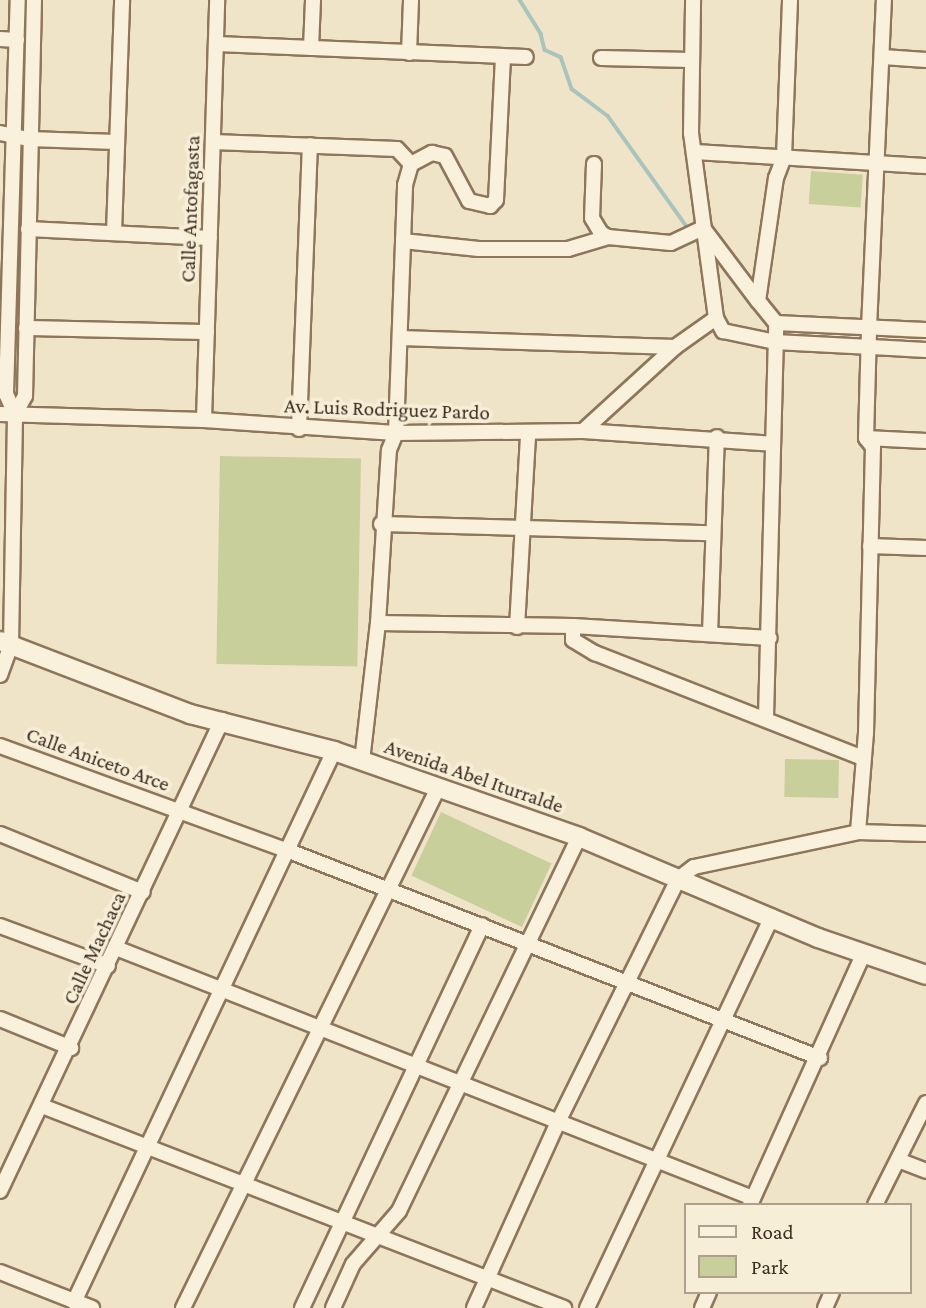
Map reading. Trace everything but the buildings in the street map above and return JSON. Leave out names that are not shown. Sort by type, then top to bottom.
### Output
[{"type":"street","points":[[15,414],[6,394],[4,326],[7,134],[17,40],[18,0]]},
{"type":"street","points":[[0,675],[5,643],[15,414],[25,396],[34,0]]},
{"type":"street","points":[[114,233],[121,0]]},
{"type":"street","name":"Calle Antofagasta","points":[[204,420],[217,0]]},
{"type":"street","points":[[311,48],[313,0]]},
{"type":"street","points":[[409,53],[411,0]]},
{"type":"street","points":[[693,0],[691,60],[694,152],[716,318],[723,331],[775,342],[926,349]]},
{"type":"street","points":[[758,300],[776,178],[785,157],[790,0]]},
{"type":"street","points":[[858,832],[863,758],[873,447],[866,438],[869,328],[884,0]]},
{"type":"street","points":[[0,39],[17,40]]},
{"type":"street","points":[[217,44],[526,57]]},
{"type":"street","points":[[362,761],[378,623],[381,524],[389,450],[396,433],[405,185],[411,164],[432,153],[445,156],[470,201],[485,207],[496,200],[503,56]]},
{"type":"street","points":[[883,57],[926,60]]},
{"type":"street","points":[[601,58],[691,60]]},
{"type":"street","points":[[7,134],[29,139],[116,142]]},
{"type":"street","points":[[214,142],[397,149],[411,164]]},
{"type":"street","points":[[299,429],[310,145]]},
{"type":"street","points":[[694,152],[926,166]]},
{"type":"street","points":[[594,164],[592,218],[601,233],[608,237],[659,245],[703,228]]},
{"type":"street","points":[[703,228],[776,323],[771,638],[766,717]]},
{"type":"street","points":[[28,229],[210,238]]},
{"type":"street","points":[[403,241],[560,250],[582,248],[608,237]]},
{"type":"street","points":[[583,431],[675,347],[716,318]]},
{"type":"street","points":[[776,323],[926,330]]},
{"type":"street","points":[[26,328],[207,332]]},
{"type":"street","points":[[400,338],[675,347]]},
{"type":"street","name":"Av. Luis Rodriguez Pardo","points":[[0,414],[204,420],[299,429],[396,433],[583,431],[717,437],[772,444]]},
{"type":"street","points":[[517,627],[528,433]]},
{"type":"street","points":[[710,634],[717,437]]},
{"type":"street","points":[[866,438],[926,441]]},
{"type":"street","points":[[381,524],[522,530],[533,526],[712,533]]},
{"type":"street","points":[[870,546],[926,548]]},
{"type":"street","points":[[378,623],[573,626],[771,638]]},
{"type":"street","points":[[573,626],[573,639],[596,653],[766,717],[863,758]]},
{"type":"street","name":"Avenida Abel Iturralde","points":[[5,643],[190,713],[334,751],[579,837],[863,955],[926,975]]},
{"type":"street","name":"Calle Machaca","points":[[0,1191],[183,811],[222,720]]},
{"type":"street","name":"Calle Aniceto Arce","points":[[0,746],[289,850],[384,890],[482,925],[820,1058]]},
{"type":"street","points":[[74,1301],[223,991],[334,751]]},
{"type":"street","points":[[183,1308],[321,1028],[384,890],[438,788]]},
{"type":"street","points":[[474,1308],[558,1122],[629,985],[678,878],[694,867],[858,832],[926,834]]},
{"type":"street","points":[[0,834],[143,892]]},
{"type":"street","points":[[334,1308],[353,1264],[399,1211],[579,837]]},
{"type":"street","points":[[587,1308],[772,916]]},
{"type":"street","points":[[302,1308],[482,925]]},
{"type":"street","points":[[0,926],[108,966]]},
{"type":"street","points":[[117,948],[655,1160],[751,1201],[820,1058],[863,955]]},
{"type":"street","points":[[0,1019],[71,1048]]},
{"type":"street","points":[[876,1203],[926,1103]]},
{"type":"street","points":[[42,1106],[564,1308]]},
{"type":"street","points":[[898,1160],[926,1171]]},
{"type":"street","points":[[0,1272],[52,1301],[74,1301],[92,1308]]},
{"type":"green space","points":[[811,171],[863,175],[861,208],[809,204]]},
{"type":"green space","points":[[220,456],[361,458],[357,666],[216,664]]},
{"type":"green space","points":[[785,759],[839,760],[838,798],[784,797]]},
{"type":"green space","points":[[441,812],[552,864],[522,927],[411,875]]},
{"type":"waterway","points":[[520,0],[541,34],[545,50],[561,57],[572,89],[608,116],[688,228]]}]
